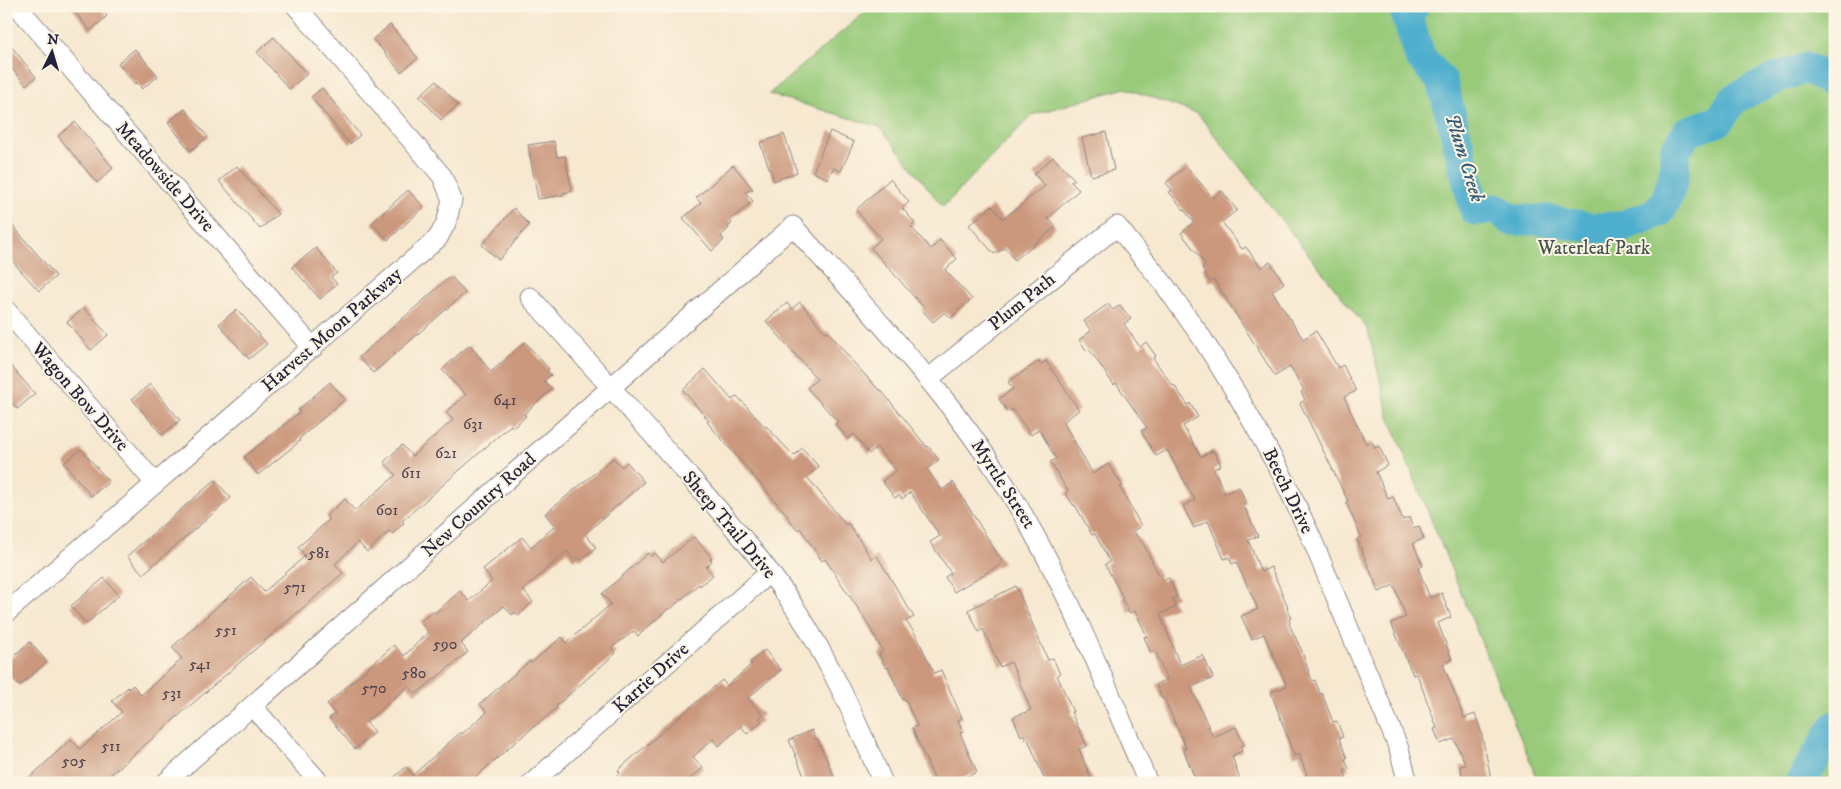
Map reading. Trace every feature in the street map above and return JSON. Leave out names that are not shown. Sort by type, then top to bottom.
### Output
[{"type":"street","name":"Meadowside Drive","points":[[17,6],[313,348]]},
{"type":"street","name":"Harvest Moon Parkway","points":[[6,613],[438,238],[446,223],[452,200],[442,176],[296,6]]},
{"type":"street","name":"Myrtle Street","points":[[793,226],[928,379],[966,428],[998,474],[1036,537],[1070,602],[1148,783]]},
{"type":"street","name":"New Country Road","points":[[165,783],[793,226]]},
{"type":"street","name":"Plum Path","points":[[928,379],[1117,226]]},
{"type":"street","name":"Beech Drive","points":[[1117,226],[1163,283],[1202,338],[1238,396],[1282,476],[1311,537],[1395,740],[1408,783]]},
{"type":"street","name":"Sheep Trail Drive","points":[[530,297],[735,528],[770,572],[824,656],[850,706],[883,783]]},
{"type":"street","name":"Wagon Bow Drive","points":[[6,310],[155,483]]},
{"type":"street","name":"Karrie Drive","points":[[532,783],[770,572]]},
{"type":"street","points":[[252,706],[320,783]]},
{"type":"green space","name":"Waterleaf Park","points":[[872,6],[1835,6],[1835,783],[1539,783],[1389,417],[1368,330],[1198,114],[1125,88],[1032,115],[943,207],[880,127],[769,94]]},
{"type":"building","points":[[70,6],[99,6],[107,16],[90,31]]},
{"type":"building","points":[[390,25],[418,58],[401,72],[373,39]]},
{"type":"building","points":[[274,37],[307,74],[289,89],[257,52]]},
{"type":"building","points":[[6,40],[36,77],[26,85],[6,62]]},
{"type":"building","points":[[135,49],[158,76],[142,89],[137,82],[135,84],[118,63]]},
{"type":"building","points":[[436,81],[458,105],[441,120],[419,96]]},
{"type":"building","points":[[322,88],[360,135],[350,144],[311,97]]},
{"type":"building","points":[[185,109],[208,137],[190,151],[168,122]]},
{"type":"building","points":[[75,122],[113,168],[97,183],[58,136]]},
{"type":"building","points":[[830,131],[854,142],[841,171],[833,168],[828,179],[813,172]]},
{"type":"building","points":[[1106,132],[1114,170],[1091,176],[1082,138]]},
{"type":"building","points":[[784,134],[797,172],[774,181],[760,143]]},
{"type":"building","points":[[554,141],[557,157],[565,156],[572,191],[563,193],[563,195],[538,199],[528,145]]},
{"type":"building","points":[[1053,157],[1075,180],[1070,181],[1079,190],[1048,218],[1056,227],[1015,260],[1005,248],[994,254],[969,225],[992,206],[1003,219],[1045,186],[1034,174]]},
{"type":"building","points":[[733,165],[753,189],[745,192],[753,201],[730,220],[732,223],[721,236],[724,240],[712,251],[683,218],[701,203],[696,198]]},
{"type":"building","points":[[237,166],[278,214],[260,229],[219,181]]},
{"type":"building","points":[[1186,166],[1213,198],[1222,191],[1237,210],[1222,222],[1242,249],[1246,247],[1261,268],[1270,262],[1284,283],[1272,291],[1303,339],[1316,331],[1338,368],[1343,365],[1356,391],[1344,397],[1366,444],[1372,442],[1375,448],[1379,446],[1388,465],[1376,472],[1388,499],[1393,497],[1403,520],[1409,517],[1413,528],[1419,526],[1424,539],[1413,543],[1423,566],[1418,568],[1430,598],[1442,593],[1451,617],[1438,623],[1452,660],[1443,664],[1464,718],[1475,714],[1481,731],[1492,783],[1464,783],[1460,766],[1466,765],[1454,739],[1440,744],[1434,729],[1437,728],[1417,674],[1413,675],[1391,623],[1406,617],[1394,585],[1379,592],[1357,539],[1361,537],[1346,502],[1348,501],[1300,403],[1305,400],[1301,392],[1304,390],[1290,367],[1275,376],[1214,280],[1210,282],[1202,268],[1206,265],[1181,233],[1194,222],[1169,192],[1172,190],[1166,183]]},
{"type":"building","points":[[890,179],[909,202],[902,208],[915,223],[911,227],[931,249],[940,240],[957,259],[945,270],[972,299],[951,318],[945,312],[933,322],[922,310],[924,308],[871,248],[881,239],[856,210]]},
{"type":"building","points":[[408,190],[424,207],[388,240],[372,223]]},
{"type":"building","points":[[514,208],[529,225],[499,260],[482,245]]},
{"type":"building","points":[[6,218],[56,276],[39,291],[6,254]]},
{"type":"building","points":[[316,248],[337,273],[331,277],[337,284],[320,299],[292,267]]},
{"type":"building","points":[[451,276],[465,293],[373,373],[359,357]]},
{"type":"building","points":[[800,302],[823,330],[828,331],[853,362],[880,389],[939,460],[927,469],[942,490],[953,482],[1003,563],[954,592],[945,577],[951,573],[930,542],[940,536],[910,492],[902,499],[899,495],[895,498],[882,481],[896,471],[877,447],[869,454],[854,434],[848,439],[835,424],[838,422],[807,388],[817,379],[766,321],[787,303],[792,309]]},
{"type":"building","points":[[1108,304],[1113,310],[1120,305],[1131,319],[1124,324],[1140,347],[1146,342],[1156,356],[1153,358],[1173,386],[1188,405],[1190,403],[1198,417],[1183,426],[1201,457],[1213,450],[1221,465],[1214,469],[1225,494],[1239,487],[1246,502],[1243,504],[1258,536],[1248,540],[1261,572],[1271,567],[1288,607],[1291,618],[1289,619],[1289,624],[1301,649],[1312,681],[1315,680],[1333,722],[1337,721],[1343,737],[1339,738],[1349,769],[1344,771],[1347,778],[1337,783],[1310,783],[1299,754],[1294,756],[1271,692],[1287,686],[1264,634],[1252,639],[1241,616],[1258,609],[1236,562],[1232,564],[1229,557],[1224,559],[1208,521],[1194,528],[1183,506],[1195,500],[1167,450],[1156,456],[1141,431],[1147,428],[1116,383],[1114,385],[1089,349],[1087,351],[1079,340],[1091,331],[1084,321]]},
{"type":"building","points":[[84,308],[108,335],[91,350],[67,322]]},
{"type":"building","points":[[237,309],[267,344],[249,359],[219,324]]},
{"type":"building","points":[[525,342],[549,369],[547,371],[551,375],[544,381],[552,389],[524,414],[526,416],[513,428],[511,425],[402,521],[404,523],[392,534],[389,531],[367,552],[358,542],[335,564],[343,573],[101,783],[24,783],[71,739],[80,749],[122,712],[112,701],[128,687],[129,689],[133,685],[141,695],[182,659],[172,647],[251,577],[264,592],[305,556],[298,547],[329,520],[326,516],[345,499],[355,511],[396,475],[384,462],[402,445],[412,456],[453,420],[446,412],[466,395],[442,370],[462,351],[470,345],[491,372]]},
{"type":"building","points":[[6,360],[35,394],[17,409],[6,396]]},
{"type":"building","points":[[1039,361],[1041,364],[1046,361],[1079,410],[1063,422],[1093,474],[1108,464],[1123,486],[1120,487],[1141,526],[1133,531],[1144,545],[1162,581],[1169,578],[1177,597],[1172,599],[1176,607],[1160,614],[1180,665],[1203,655],[1213,678],[1191,687],[1213,737],[1236,727],[1244,745],[1240,746],[1242,751],[1232,756],[1241,783],[1197,783],[1183,749],[1186,748],[1156,684],[1167,679],[1155,651],[1151,653],[1144,637],[1147,636],[1135,611],[1129,613],[1122,599],[1105,564],[1110,562],[1095,534],[1092,535],[1075,505],[1065,493],[1068,491],[1050,462],[1056,459],[1039,429],[1031,435],[1012,409],[1008,412],[999,399],[1013,389],[1008,382]]},
{"type":"building","points":[[705,369],[732,400],[737,396],[794,456],[802,448],[819,467],[807,477],[846,525],[848,523],[872,559],[877,556],[914,617],[906,621],[916,635],[934,673],[941,670],[962,718],[958,720],[963,732],[960,733],[977,772],[951,783],[936,783],[912,728],[917,726],[905,699],[903,700],[888,667],[886,668],[879,654],[883,651],[863,616],[825,559],[822,561],[800,528],[798,530],[707,422],[709,421],[683,390]]},
{"type":"building","points":[[330,382],[345,399],[299,439],[300,441],[258,475],[244,457],[300,412],[298,410]]},
{"type":"building","points":[[150,384],[180,420],[162,435],[132,399]]},
{"type":"building","points":[[81,449],[109,482],[91,496],[64,463]]},
{"type":"building","points":[[613,458],[622,467],[627,462],[644,482],[585,534],[596,547],[581,560],[578,557],[574,560],[567,551],[523,590],[533,602],[518,616],[515,612],[512,615],[504,606],[461,643],[468,652],[416,694],[408,686],[366,722],[375,732],[355,749],[329,718],[335,714],[327,704],[394,645],[404,656],[428,632],[420,622],[433,611],[435,613],[460,591],[469,601],[492,581],[483,569],[522,537],[531,547],[555,526],[545,514]]},
{"type":"building","points":[[215,480],[231,498],[143,574],[127,556]]},
{"type":"building","points":[[694,537],[712,558],[710,559],[712,561],[706,567],[713,575],[669,608],[638,636],[634,631],[611,648],[616,653],[556,706],[557,708],[469,783],[388,783],[406,767],[413,775],[461,732],[462,734],[487,712],[480,704],[499,687],[562,637],[566,643],[611,604],[602,594],[648,553],[651,556],[655,553],[663,562]]},
{"type":"building","points":[[104,578],[119,595],[86,624],[71,606]]},
{"type":"building","points":[[1016,586],[1048,660],[1053,658],[1060,674],[1057,675],[1073,712],[1071,712],[1087,746],[1079,749],[1093,783],[1046,783],[1028,739],[1026,740],[1024,734],[1021,736],[1013,717],[1031,710],[1011,662],[1000,667],[983,629],[979,632],[968,610]]},
{"type":"building","points":[[30,642],[47,662],[19,686],[6,671],[6,662]]},
{"type":"building","points":[[765,650],[781,670],[748,698],[763,715],[759,718],[762,721],[747,734],[741,726],[719,746],[713,739],[693,757],[703,768],[685,783],[610,783],[620,773],[618,770],[722,680],[727,686],[752,664],[750,662]]},
{"type":"building","points":[[812,730],[837,783],[807,783],[789,740]]},
{"type":"waterway","name":"Plum Creek","points":[[1414,6],[1406,13],[1420,57],[1442,81],[1475,210],[1497,209],[1511,220],[1547,220],[1594,228],[1620,227],[1659,212],[1667,198],[1674,176],[1675,151],[1687,132],[1719,121],[1735,98],[1779,77],[1807,68],[1835,84]]},
{"type":"waterway","name":"Plum Creek","points":[[1800,783],[1835,726]]}]
